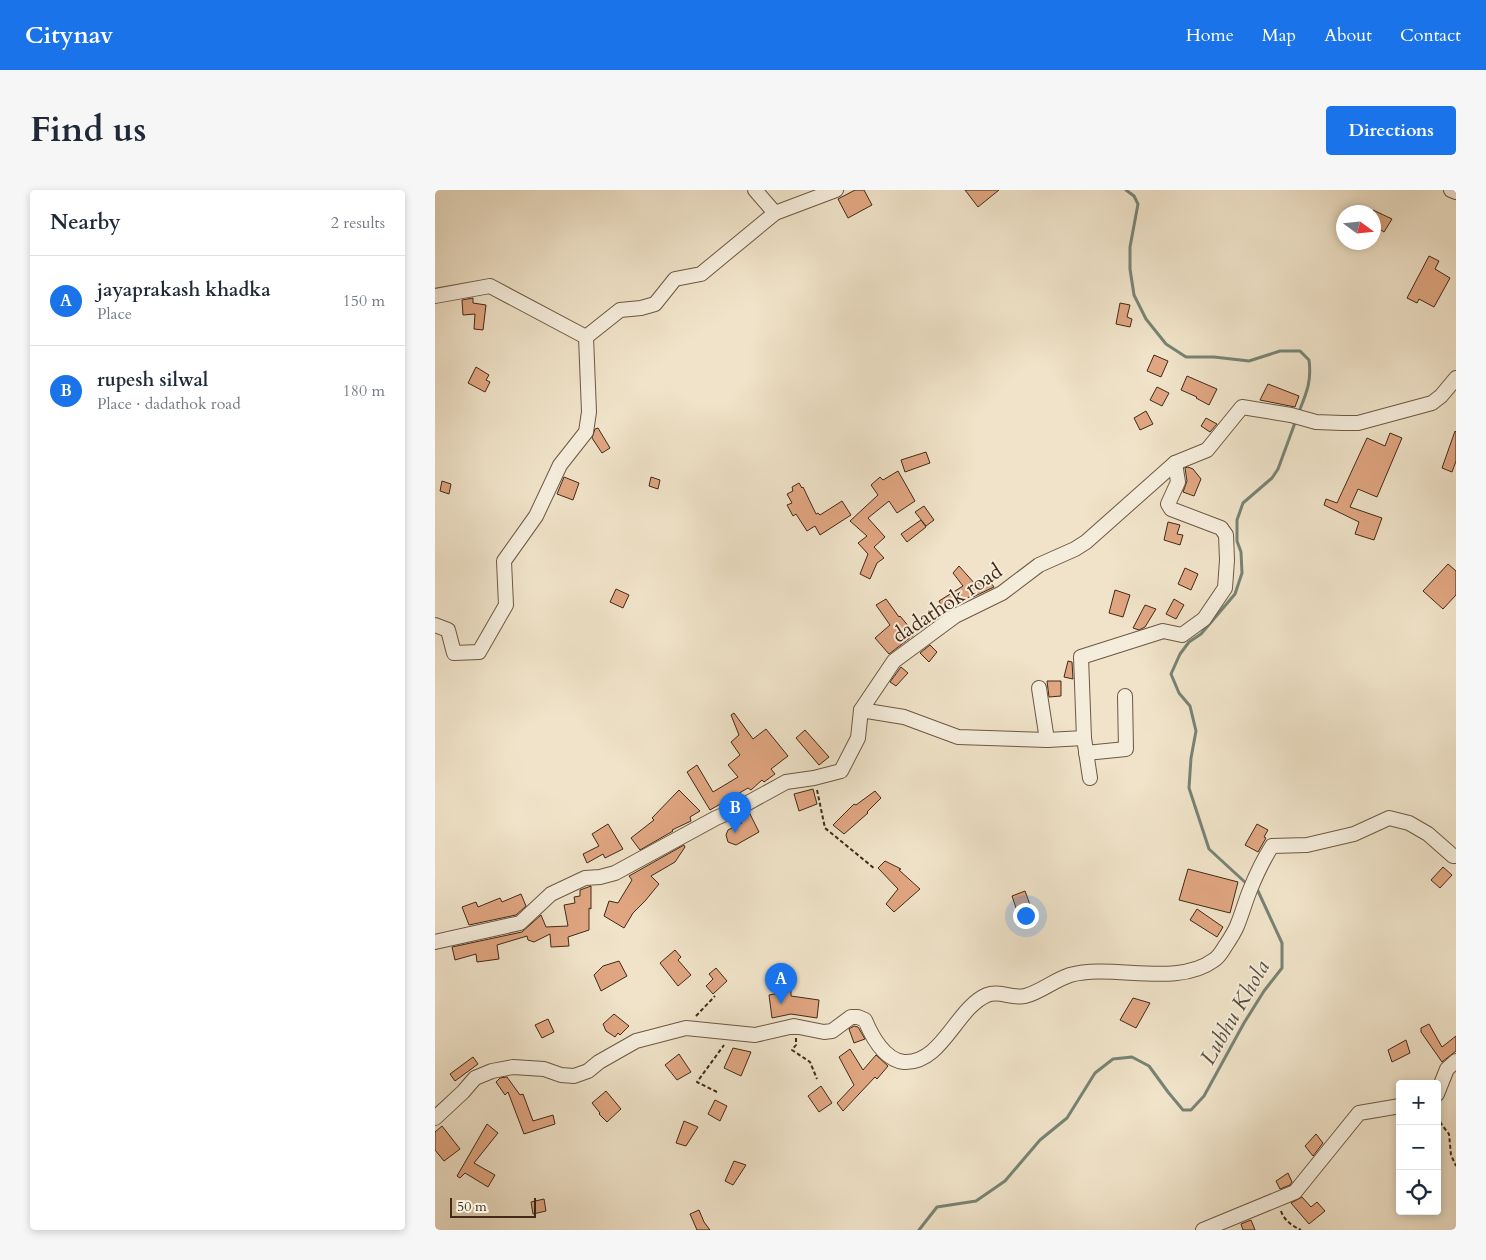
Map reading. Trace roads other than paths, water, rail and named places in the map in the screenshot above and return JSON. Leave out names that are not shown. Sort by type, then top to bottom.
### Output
[{"type":"street","points":[[755,190],[775,213]]},
{"type":"street","points":[[586,337],[620,310],[641,308],[655,304],[675,279],[701,274],[775,213],[836,190]]},
{"type":"street","points":[[1451,190],[1456,192]]},
{"type":"street","points":[[435,296],[490,286],[586,337]]},
{"type":"street","points":[[435,625],[448,630],[454,653],[479,652],[506,605],[504,561],[536,516],[560,466],[586,432],[589,412],[586,337]]},
{"type":"street","name":"dadathok road","points":[[435,942],[520,923],[551,894],[585,878],[615,873],[786,782],[814,778],[841,771],[858,738],[861,710],[894,661],[955,616],[1002,593],[1039,565],[1086,542],[1175,464],[1207,450],[1242,407],[1325,422],[1358,423],[1432,403],[1441,396],[1456,378]]},
{"type":"street","points":[[1090,778],[1084,738],[1081,657],[1163,631],[1182,635],[1205,619],[1225,588],[1226,535],[1221,528],[1171,509],[1168,504],[1178,482],[1175,464]]},
{"type":"street","points":[[1039,688],[1047,740]]},
{"type":"street","points":[[1086,754],[1126,749],[1125,696]]},
{"type":"street","points":[[861,710],[904,717],[958,737],[1047,740],[1084,738]]},
{"type":"street","points":[[435,1118],[475,1078],[492,1071],[513,1067],[544,1069],[561,1075],[574,1076],[588,1071],[599,1062],[636,1041],[687,1028],[755,1035],[798,1026],[824,1032],[832,1030],[851,1017],[858,1017],[865,1020],[870,1032],[889,1057],[896,1061],[908,1062],[921,1059],[937,1046],[973,1005],[988,994],[1024,996],[1069,975],[1102,972],[1169,974],[1199,969],[1219,956],[1237,926],[1249,892],[1271,846],[1307,845],[1345,836],[1389,818],[1409,823],[1428,834],[1453,856],[1456,856]]},
{"type":"street","points":[[1441,1084],[1447,1069],[1456,1060]]},
{"type":"street","points":[[1203,1230],[1295,1192],[1359,1113],[1396,1107]]},
{"type":"waterway","name":"Lubhu Khola","points":[[1126,190],[1134,196],[1138,204],[1130,247],[1130,269],[1134,295],[1146,319],[1166,344],[1186,357],[1214,357],[1249,361],[1280,351],[1300,351],[1309,360],[1310,375],[1306,394],[1298,414]]},
{"type":"waterway","name":"Lubhu Khola","points":[[1247,884],[1209,849],[1189,788],[1191,758],[1196,731],[1190,706],[1179,693],[1171,674],[1180,654],[1189,642],[1201,634],[1235,594],[1242,573],[1241,552],[1237,541],[1237,520],[1243,503],[1272,478],[1278,469],[1296,420]]},
{"type":"waterway","name":"Lubhu Khola","points":[[919,1230],[937,1207],[976,1201],[1005,1181],[1040,1140],[1067,1118],[1095,1073],[1113,1059],[1132,1057],[1149,1066],[1183,1110],[1191,1110],[1204,1096],[1244,1023],[1264,991],[1282,968],[1282,943],[1258,891],[1255,889]]},
{"type":"place","name":"rupesh silwal","points":[[735,833]]},
{"type":"place","name":"jayaprakash khadka","points":[[781,1004]]}]
